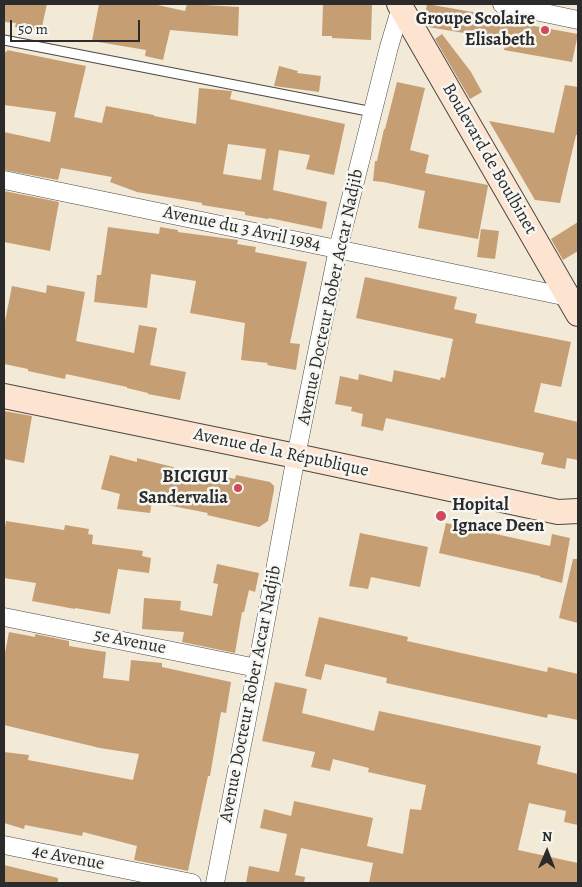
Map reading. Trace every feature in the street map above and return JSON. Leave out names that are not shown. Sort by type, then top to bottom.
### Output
[{"type":"main road","name":"Boulevard de Boulbinet","points":[[400,5],[573,306]]},
{"type":"main road","name":"Avenue de la République","points":[[4,396],[571,513]]},
{"type":"street","points":[[502,4],[578,20]]},
{"type":"street","name":"Avenue Docteur Rober Accar Nadjib","points":[[215,883],[296,456],[338,249],[400,5]]},
{"type":"street","name":"Avenue du 3 Avril 1984","points":[[4,180],[338,249],[573,306]]},
{"type":"street","name":"5e Avenue","points":[[4,617],[257,668]]},
{"type":"street","name":"4e Avenue","points":[[4,845],[192,883]]},
{"type":"lane","points":[[4,40],[373,112]]},
{"type":"building","points":[[4,4],[47,4],[41,31],[15,27],[16,23],[4,22]]},
{"type":"building","points":[[99,4],[153,4],[185,11],[187,4],[239,7],[238,36],[170,30],[163,60],[145,56],[146,50],[92,41]]},
{"type":"building","points":[[323,4],[372,4],[371,40],[322,36]]},
{"type":"building","points":[[427,4],[578,34],[572,62],[504,50],[506,40],[428,27],[424,20]]},
{"type":"building","points":[[442,34],[471,72],[482,92],[470,99],[435,39]]},
{"type":"building","points":[[7,50],[86,66],[74,117],[102,123],[106,106],[196,124],[199,88],[232,91],[230,99],[345,124],[334,175],[306,169],[310,155],[279,150],[273,190],[327,202],[322,229],[245,215],[245,212],[202,205],[202,203],[137,192],[110,182],[112,177],[61,168],[58,180],[4,170],[4,132],[50,142],[56,112],[4,105],[4,51],[7,52]],"holes":[[[228,144],[266,149],[261,180],[223,174]]]},
{"type":"building","points":[[279,66],[298,71],[297,73],[321,76],[319,92],[274,86]]},
{"type":"building","points":[[397,82],[425,88],[410,150],[429,155],[425,173],[488,185],[478,239],[418,228],[425,191],[373,181],[375,161],[377,161]]},
{"type":"building","points":[[565,85],[578,87],[578,135],[576,135],[560,203],[535,200],[489,121],[554,133]]},
{"type":"building","points":[[4,191],[59,202],[50,251],[4,242]]},
{"type":"building","points":[[578,222],[578,251],[563,260],[551,239]]},
{"type":"building","points":[[108,227],[159,234],[160,227],[178,230],[178,232],[238,240],[237,244],[256,247],[255,252],[307,262],[290,343],[300,344],[296,370],[267,365],[268,363],[241,360],[245,323],[190,313],[196,281],[151,274],[147,308],[94,302],[97,275],[101,275]]},
{"type":"building","points":[[481,229],[499,231],[495,259],[477,257]]},
{"type":"building","points":[[365,277],[457,297],[454,309],[477,314],[475,323],[571,342],[561,387],[541,383],[534,412],[578,422],[578,460],[567,458],[565,469],[541,464],[544,453],[386,418],[383,431],[361,426],[363,414],[351,411],[352,407],[335,404],[340,376],[358,380],[359,374],[392,382],[394,370],[440,380],[441,377],[445,378],[453,339],[356,318]]},
{"type":"building","points":[[47,285],[85,292],[76,341],[134,353],[139,325],[157,328],[150,365],[186,372],[180,400],[66,374],[65,379],[4,364],[4,326],[12,286],[46,293]]},
{"type":"building","points":[[4,411],[32,416],[24,463],[4,459]]},
{"type":"building","points":[[110,455],[137,462],[137,458],[216,477],[217,475],[235,479],[236,475],[270,482],[274,486],[274,490],[268,521],[259,527],[207,515],[208,513],[152,502],[150,513],[117,509],[120,494],[101,489]]},
{"type":"building","points":[[6,521],[64,530],[65,525],[89,529],[88,534],[93,535],[92,544],[143,551],[142,556],[151,558],[149,573],[118,569],[110,614],[32,601],[36,583],[4,578],[4,533]]},
{"type":"building","points":[[446,523],[550,546],[552,534],[570,538],[562,583],[540,576],[439,553]]},
{"type":"building","points":[[360,533],[428,547],[420,587],[371,577],[368,589],[349,586]]},
{"type":"building","points":[[573,559],[578,559],[578,623],[559,618]]},
{"type":"building","points":[[217,564],[259,573],[255,592],[249,590],[244,612],[242,612],[235,653],[182,642],[184,632],[142,629],[144,598],[181,601],[180,610],[212,616],[218,584],[213,583]]},
{"type":"building","points":[[319,617],[408,637],[407,641],[547,672],[548,667],[578,674],[578,720],[548,714],[547,718],[386,683],[387,678],[325,664],[321,680],[305,676]]},
{"type":"building","points":[[9,632],[35,637],[35,634],[69,641],[69,646],[106,652],[103,678],[129,681],[131,660],[162,663],[162,667],[231,682],[226,713],[221,712],[210,776],[208,776],[188,871],[134,860],[137,846],[83,832],[82,836],[25,825],[24,829],[4,823],[4,752],[29,755],[28,760],[133,780],[139,754],[100,748],[4,725],[4,658]]},
{"type":"building","points":[[275,682],[307,689],[302,713],[374,731],[379,711],[541,746],[537,764],[578,774],[578,825],[564,822],[566,811],[529,803],[518,850],[578,863],[578,883],[369,883],[373,863],[301,848],[295,875],[305,877],[304,883],[246,883],[249,866],[279,872],[287,834],[260,828],[264,809],[291,816],[294,801],[373,818],[367,846],[403,854],[410,809],[421,810],[426,785],[368,772],[369,768],[333,759],[330,771],[311,767],[315,752],[262,741]]},
{"type":"building","points":[[4,865],[58,878],[58,883],[4,883]]},
{"type":"place","name":"Groupe Scolaire Elisabeth","points":[[545,30]]},
{"type":"place","name":"BICIGUI Sandervalia","points":[[238,488]]},
{"type":"place","name":"Hopital Ignace Deen","points":[[441,516]]}]
